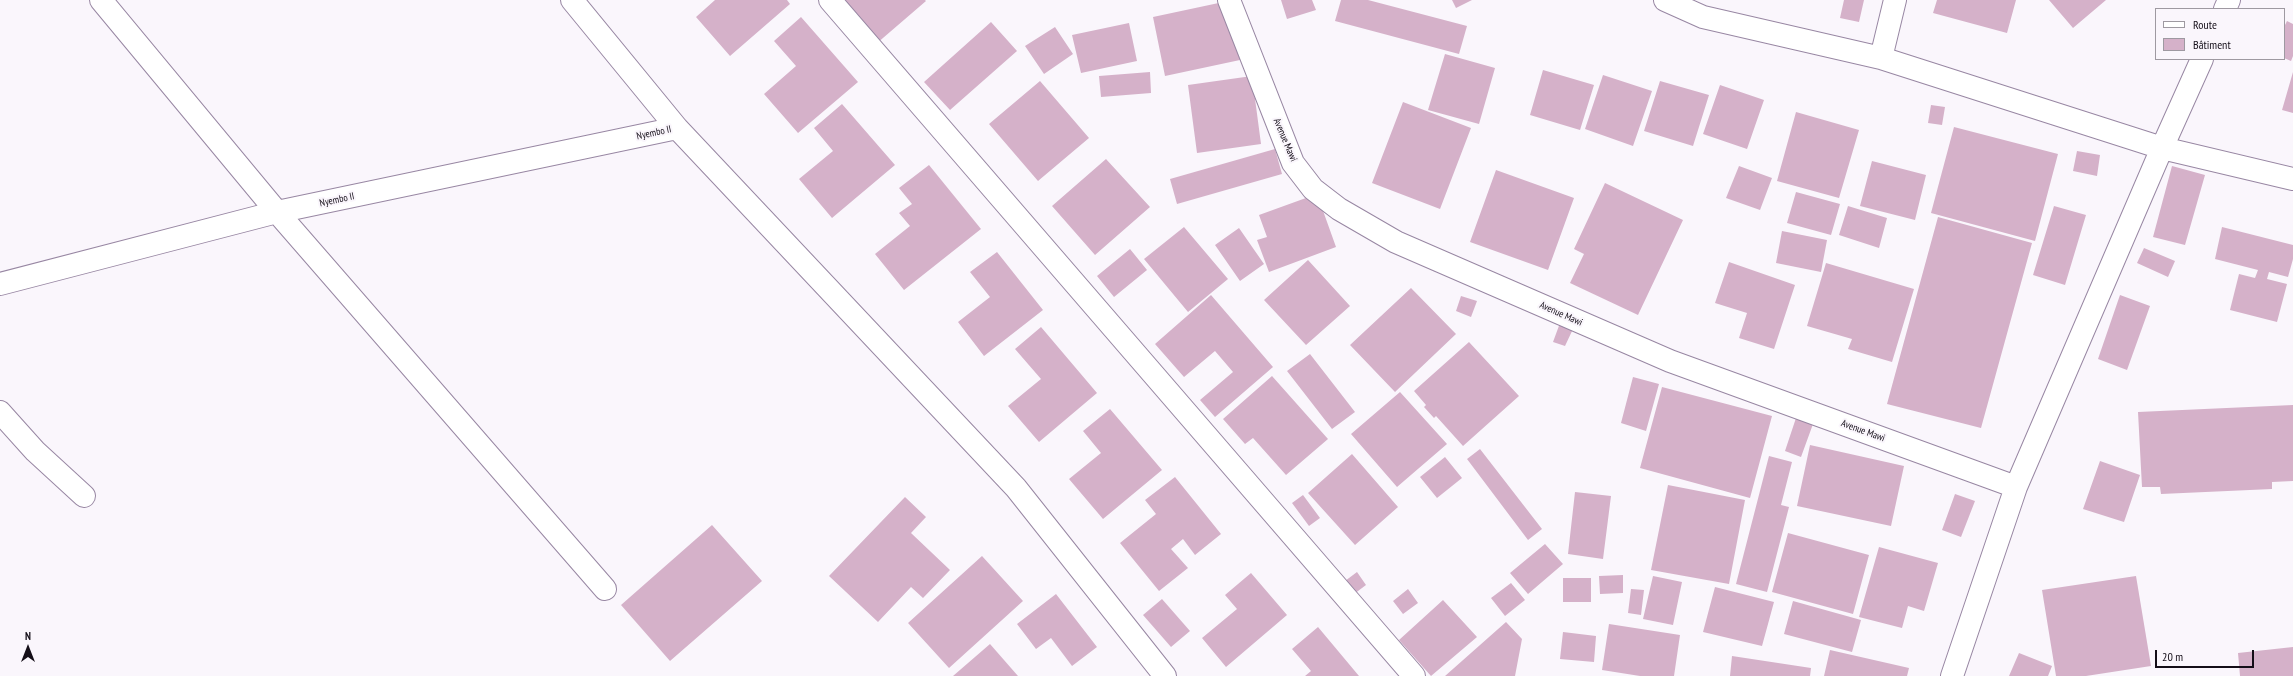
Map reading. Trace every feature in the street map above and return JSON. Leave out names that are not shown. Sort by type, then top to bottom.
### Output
[{"type":"street","points":[[101,0],[277,212],[605,589]]},
{"type":"street","points":[[572,0],[677,128],[1016,488],[1165,676]]},
{"type":"street","points":[[830,0],[1414,676]]},
{"type":"street","name":"Avenue Mawi","points":[[1228,0],[1294,163],[1313,189],[1339,209],[1396,242],[1670,361],[2016,487]]},
{"type":"street","points":[[1665,0],[1703,17],[1881,58],[2162,148],[2293,178]]},
{"type":"street","points":[[1881,58],[1895,0]]},
{"type":"street","points":[[1952,676],[2016,487],[2162,148],[2202,60]]},
{"type":"street","name":"Nyembo II","points":[[0,284],[277,212],[677,128]]},
{"type":"street","points":[[0,412],[35,451],[84,496]]},
{"type":"building","points":[[715,0],[787,0],[790,4],[730,56],[696,17]]},
{"type":"building","points":[[838,0],[925,0],[926,1],[876,44]]},
{"type":"building","points":[[1281,0],[1312,0],[1316,10],[1287,19]]},
{"type":"building","points":[[1341,0],[1368,0],[1467,26],[1459,54],[1335,21]]},
{"type":"building","points":[[1452,0],[1472,0],[1456,8]]},
{"type":"building","points":[[1844,0],[1864,0],[1859,22],[1840,18]]},
{"type":"building","points":[[1937,0],[2016,0],[2007,33],[1933,13]]},
{"type":"building","points":[[2049,0],[2106,0],[2073,28]]},
{"type":"building","points":[[1228,1],[1240,60],[1165,76],[1153,17]]},
{"type":"building","points":[[801,17],[858,82],[798,133],[764,94],[796,66],[774,41]]},
{"type":"building","points":[[2287,21],[2293,24],[2293,56],[2291,61],[2285,58],[2285,25]]},
{"type":"building","points":[[991,22],[1017,51],[950,110],[924,82]]},
{"type":"building","points":[[1129,23],[1137,61],[1081,73],[1072,35]]},
{"type":"building","points":[[1055,27],[1073,54],[1044,74],[1025,46]]},
{"type":"building","points":[[1445,54],[1495,68],[1479,124],[1428,110]]},
{"type":"building","points":[[1543,70],[1594,85],[1580,130],[1530,115]]},
{"type":"building","points":[[1150,72],[1151,93],[1101,97],[1099,76]]},
{"type":"building","points":[[2293,72],[2293,113],[2282,110]]},
{"type":"building","points":[[1603,75],[1652,91],[1633,146],[1585,129]]},
{"type":"building","points":[[1252,76],[1261,144],[1197,153],[1188,85]]},
{"type":"building","points":[[1040,81],[1089,138],[1038,181],[989,124]]},
{"type":"building","points":[[1660,81],[1709,95],[1693,146],[1644,131]]},
{"type":"building","points":[[1720,85],[1764,100],[1747,149],[1703,134]]},
{"type":"building","points":[[1403,102],[1471,128],[1440,209],[1372,183]]},
{"type":"building","points":[[842,104],[895,165],[832,218],[799,179],[833,151],[814,128]]},
{"type":"building","points":[[1931,105],[1945,107],[1942,125],[1928,123]]},
{"type":"building","points":[[1796,112],[1859,130],[1839,198],[1777,181]]},
{"type":"building","points":[[1954,127],[2058,154],[2035,241],[1931,213]]},
{"type":"building","points":[[1275,149],[1282,174],[1177,204],[1170,179]]},
{"type":"building","points":[[2077,151],[2100,155],[2097,176],[2073,171]]},
{"type":"building","points":[[1106,159],[1150,207],[1095,255],[1052,206]]},
{"type":"building","points":[[1872,161],[1926,175],[1915,220],[1860,206]]},
{"type":"building","points":[[929,165],[981,229],[904,290],[875,254],[910,226],[899,213],[912,204],[899,188]]},
{"type":"building","points":[[1739,166],[1772,178],[1760,210],[1726,198]]},
{"type":"building","points":[[2172,166],[2205,175],[2185,245],[2153,237]]},
{"type":"building","points":[[1496,170],[1574,198],[1548,270],[1470,242]]},
{"type":"building","points":[[1605,183],[1683,220],[1638,315],[1570,283],[1584,254],[1574,249]]},
{"type":"building","points":[[1796,192],[1840,204],[1831,235],[1787,223]]},
{"type":"building","points":[[1317,194],[1336,247],[1269,272],[1257,240],[1267,237],[1259,215]]},
{"type":"building","points":[[1848,206],[1887,218],[1879,248],[1839,235]]},
{"type":"building","points":[[2054,206],[2086,215],[2065,285],[2033,275]]},
{"type":"building","points":[[1938,217],[2032,243],[1981,428],[1887,404]]},
{"type":"building","points":[[1184,227],[1228,279],[1188,312],[1144,259]]},
{"type":"building","points":[[2222,227],[2293,245],[2293,259],[2288,277],[2269,272],[2267,279],[2287,284],[2277,322],[2230,310],[2239,274],[2255,278],[2258,270],[2215,259]]},
{"type":"building","points":[[1239,228],[1264,264],[1240,281],[1215,245]]},
{"type":"building","points":[[1782,231],[1827,240],[1821,272],[1776,263]]},
{"type":"building","points":[[2144,248],[2175,261],[2168,277],[2137,263]]},
{"type":"building","points":[[1130,249],[1147,270],[1114,297],[1097,276]]},
{"type":"building","points":[[997,252],[1043,310],[984,356],[958,322],[990,297],[970,272]]},
{"type":"building","points":[[1308,260],[1350,306],[1306,345],[1264,300]]},
{"type":"building","points":[[1729,262],[1795,285],[1774,349],[1739,338],[1747,313],[1715,303]]},
{"type":"building","points":[[1826,263],[1914,289],[1892,362],[1848,349],[1852,339],[1807,326]]},
{"type":"building","points":[[1411,288],[1456,334],[1395,392],[1350,345]]},
{"type":"building","points":[[1211,295],[1273,367],[1215,417],[1200,400],[1233,372],[1215,351],[1184,377],[1155,344]]},
{"type":"building","points":[[2120,295],[2150,306],[2127,370],[2098,359]]},
{"type":"building","points":[[1461,296],[1477,301],[1471,317],[1456,311]]},
{"type":"building","points":[[1560,323],[1573,329],[1565,346],[1553,342]]},
{"type":"building","points":[[1041,327],[1097,393],[1039,442],[1008,406],[1041,379],[1015,349]]},
{"type":"building","points":[[1469,342],[1519,396],[1463,446],[1436,416],[1434,418],[1424,407],[1426,405],[1414,391]]},
{"type":"building","points":[[1310,354],[1355,412],[1332,429],[1287,371]]},
{"type":"building","points":[[1272,376],[1328,439],[1286,475],[1253,438],[1245,444],[1223,419]]},
{"type":"building","points":[[1633,377],[1659,384],[1646,431],[1621,423]]},
{"type":"building","points":[[1662,387],[1772,416],[1750,498],[1640,468]]},
{"type":"building","points":[[1400,392],[1447,444],[1397,487],[1351,434]]},
{"type":"building","points":[[2293,405],[2293,481],[2272,482],[2272,489],[2161,494],[2160,487],[2142,487],[2138,412]]},
{"type":"building","points":[[1110,409],[1162,470],[1103,519],[1069,479],[1101,453],[1083,431]]},
{"type":"building","points":[[1796,418],[1813,424],[1801,457],[1785,451]]},
{"type":"building","points":[[1810,445],[1904,466],[1891,526],[1797,506]]},
{"type":"building","points":[[1480,449],[1542,529],[1528,540],[1467,459]]},
{"type":"building","points":[[1352,454],[1398,507],[1355,545],[1308,493]]},
{"type":"building","points":[[1769,456],[1792,462],[1781,505],[1789,507],[1767,592],[1736,584]]},
{"type":"building","points":[[1445,457],[1462,478],[1437,498],[1420,477]]},
{"type":"building","points":[[2100,461],[2140,475],[2124,522],[2083,509]]},
{"type":"building","points":[[1175,477],[1221,534],[1195,555],[1183,539],[1171,549],[1188,568],[1159,591],[1120,543],[1156,514],[1145,500]]},
{"type":"building","points":[[1668,485],[1745,500],[1729,584],[1651,570]]},
{"type":"building","points":[[1575,492],[1611,496],[1603,559],[1568,554]]},
{"type":"building","points":[[1955,494],[1975,501],[1961,537],[1942,530]]},
{"type":"building","points":[[1303,495],[1320,518],[1309,526],[1292,503]]},
{"type":"building","points":[[905,497],[926,517],[911,533],[950,570],[923,598],[911,587],[878,622],[829,576]]},
{"type":"building","points":[[712,525],[762,581],[670,661],[621,605]]},
{"type":"building","points":[[1788,533],[1869,555],[1853,614],[1772,592]]},
{"type":"building","points":[[1545,544],[1563,564],[1528,594],[1510,573]]},
{"type":"building","points":[[1879,547],[1938,563],[1924,611],[1908,606],[1902,628],[1859,617]]},
{"type":"building","points":[[982,556],[1023,601],[949,668],[908,623]]},
{"type":"building","points":[[1357,572],[1366,585],[1354,594],[1345,581]]},
{"type":"building","points":[[1251,573],[1287,615],[1226,667],[1202,638],[1237,609],[1225,595]]},
{"type":"building","points":[[1623,575],[1623,593],[1600,594],[1599,576]]},
{"type":"building","points":[[1653,576],[1682,582],[1673,625],[1643,619]]},
{"type":"building","points":[[2136,576],[2151,666],[2086,676],[2056,676],[2042,590]]},
{"type":"building","points":[[1563,578],[1591,578],[1591,602],[1563,602]]},
{"type":"building","points":[[1511,583],[1525,600],[1505,616],[1491,598]]},
{"type":"building","points":[[1715,587],[1774,602],[1762,646],[1703,632]]},
{"type":"building","points":[[1408,589],[1418,603],[1403,614],[1393,601]]},
{"type":"building","points":[[1631,589],[1644,590],[1641,615],[1628,613]]},
{"type":"building","points":[[1056,594],[1097,647],[1072,666],[1051,638],[1036,649],[1017,624]]},
{"type":"building","points":[[1162,599],[1190,631],[1171,647],[1143,615]]},
{"type":"building","points":[[1443,600],[1477,637],[1431,676],[1399,640]]},
{"type":"building","points":[[1793,601],[1861,620],[1852,652],[1784,634]]},
{"type":"building","points":[[1506,622],[1522,639],[1515,676],[1445,676]]},
{"type":"building","points":[[1609,624],[1680,635],[1674,676],[1640,676],[1602,670]]},
{"type":"building","points":[[1318,627],[1359,676],[1305,676],[1311,671],[1292,649]]},
{"type":"building","points":[[1563,632],[1596,636],[1594,662],[1560,659]]},
{"type":"building","points":[[990,644],[1018,676],[953,676]]},
{"type":"building","points":[[2293,647],[2293,676],[2240,676],[2238,653]]},
{"type":"building","points":[[1830,650],[1909,668],[1907,676],[1824,676]]},
{"type":"building","points":[[2019,653],[2052,666],[2048,676],[2009,676]]},
{"type":"building","points":[[1732,656],[1811,668],[1810,676],[1730,676]]}]
